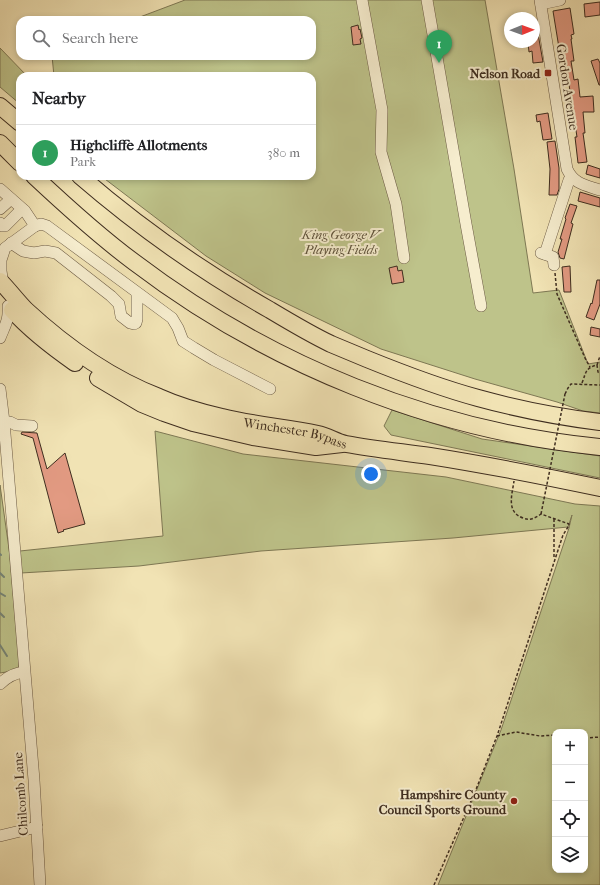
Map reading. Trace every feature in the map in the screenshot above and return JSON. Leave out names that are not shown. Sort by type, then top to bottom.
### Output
[{"type":"highway","points":[[0,106],[16,120]]},
{"type":"highway","points":[[0,143],[16,159]]},
{"type":"highway","points":[[38,180],[85,222],[133,262],[166,286],[239,331],[295,360],[360,389],[419,410],[494,430],[567,443],[600,447]]},
{"type":"highway","points":[[85,180],[145,228],[203,269],[232,288],[331,343],[392,369],[477,398],[551,415],[600,422]]},
{"type":"highway","name":"Winchester Bypass","points":[[3,292],[24,323],[53,348],[142,404],[193,423],[253,437],[316,447],[343,443]]},
{"type":"highway","name":"Winchester Bypass","points":[[3,292],[82,356],[145,391],[188,408],[222,417],[255,424],[320,434],[343,443]]},
{"type":"highway","points":[[343,443],[511,470],[600,488]]},
{"type":"street","points":[[362,0],[382,110],[381,152],[396,204],[404,258]]},
{"type":"street","points":[[427,0],[466,224],[482,306]]},
{"type":"street","points":[[541,2],[560,0]]},
{"type":"street","name":"Gordon Avenue","points":[[541,2],[563,147],[567,169],[571,177]]},
{"type":"street","points":[[554,265],[553,257],[543,253],[569,180],[571,177],[583,185],[600,190]]},
{"type":"street","points":[[0,209],[4,194],[29,216],[35,226]]},
{"type":"street","points":[[0,223],[2,226],[5,226],[22,209]]},
{"type":"street","points":[[1,336],[8,316],[3,292],[0,260],[5,247],[35,226],[41,224],[47,226],[172,318],[183,340],[194,348],[270,389]]},
{"type":"street","points":[[5,247],[34,253],[45,251],[56,253],[111,296],[119,304],[121,316],[130,323],[134,324],[137,319],[137,293]]},
{"type":"street","points":[[1,336],[14,325],[24,323]]},
{"type":"street","name":"Chilcomb Lane","points":[[0,389],[4,422],[37,826],[40,885]]},
{"type":"street","points":[[4,422],[10,422],[16,425],[32,426]]},
{"type":"street","points":[[0,684],[6,678],[24,672]]},
{"type":"street","points":[[0,836],[37,826]]},
{"type":"path","points":[[554,265],[557,294],[590,367]]},
{"type":"path","points":[[600,356],[597,365],[598,372],[600,374]]},
{"type":"path","points":[[582,384],[585,373],[590,367],[597,365]]},
{"type":"path","points":[[515,476],[511,499],[512,508],[515,514],[522,518],[533,519],[541,514],[565,394],[568,388],[571,384],[600,385]]},
{"type":"path","points":[[434,885],[475,792],[497,736],[562,535],[569,524],[541,514]]},
{"type":"path","points":[[554,519],[554,562]]},
{"type":"path","points":[[497,736],[516,732],[540,736],[552,735]]},
{"type":"path","points":[[588,738],[600,738]]},
{"type":"green space","name":"King George V Playing Fields","points":[[185,0],[485,0],[514,169],[533,293],[559,290],[588,364],[600,362],[600,413],[583,411],[381,349],[265,293],[206,256],[106,180],[316,180],[316,72],[54,72],[52,60],[316,60],[316,16],[143,16]]},
{"type":"green space","points":[[0,48],[23,72],[16,72],[16,101],[0,87]]},
{"type":"green space","points":[[392,410],[482,439],[600,456],[600,478],[391,435],[384,426]]},
{"type":"green space","points":[[155,431],[243,454],[446,477],[575,504],[600,506],[600,885],[438,885],[501,730],[569,528],[572,515],[568,527],[453,538],[261,551],[139,566],[21,573],[20,551],[163,536]]},
{"type":"green space","points":[[0,485],[10,556],[19,670],[0,673]]},
{"type":"building","points":[[600,2],[600,15],[585,17],[584,4]]},
{"type":"building","points":[[570,8],[574,34],[571,35],[571,39],[574,61],[571,61],[574,80],[578,79],[580,97],[593,96],[594,112],[583,112],[585,133],[583,133],[587,162],[578,163],[575,137],[577,137],[568,78],[565,78],[553,11]]},
{"type":"building","points":[[358,25],[362,38],[360,39],[361,44],[353,45],[351,27]]},
{"type":"building","points":[[540,45],[543,62],[533,63],[532,51],[529,52],[529,48],[540,48]]},
{"type":"building","points":[[598,59],[600,63],[600,85],[591,61]]},
{"type":"building","points":[[548,113],[552,139],[543,140],[540,121],[537,122],[536,115]]},
{"type":"building","points":[[555,141],[559,168],[559,189],[557,195],[549,195],[550,169],[547,142]]},
{"type":"building","points":[[588,165],[600,169],[600,178],[586,174]]},
{"type":"building","points":[[580,192],[600,198],[600,207],[578,201]]},
{"type":"building","points":[[570,204],[577,206],[571,223],[573,224],[564,259],[560,258],[558,252],[562,239],[560,239],[566,219],[565,218]]},
{"type":"building","points":[[397,266],[398,271],[402,270],[404,282],[392,284],[389,268]]},
{"type":"building","points":[[570,266],[571,292],[564,292],[562,267]]},
{"type":"building","points":[[597,280],[600,280],[600,304],[594,320],[586,317],[591,303],[592,304]]},
{"type":"building","points":[[591,327],[600,329],[600,337],[590,335]]},
{"type":"building","points":[[22,432],[37,433],[47,469],[65,453],[85,524],[63,530],[64,531],[58,533],[33,438],[21,434]]},
{"type":"waterway","points":[[0,573],[4,577]]},
{"type":"waterway","points":[[0,593],[5,596]]},
{"type":"waterway","points":[[0,613],[4,617]]},
{"type":"waterway","points":[[0,645],[7,656]]},
{"type":"place","name":"Highcliffe Allotments","points":[[439,63]]},
{"type":"place","name":"Nelson Road","points":[[548,73]]},
{"type":"place","name":"Hampshire County Council Sports Ground","points":[[514,801]]}]
